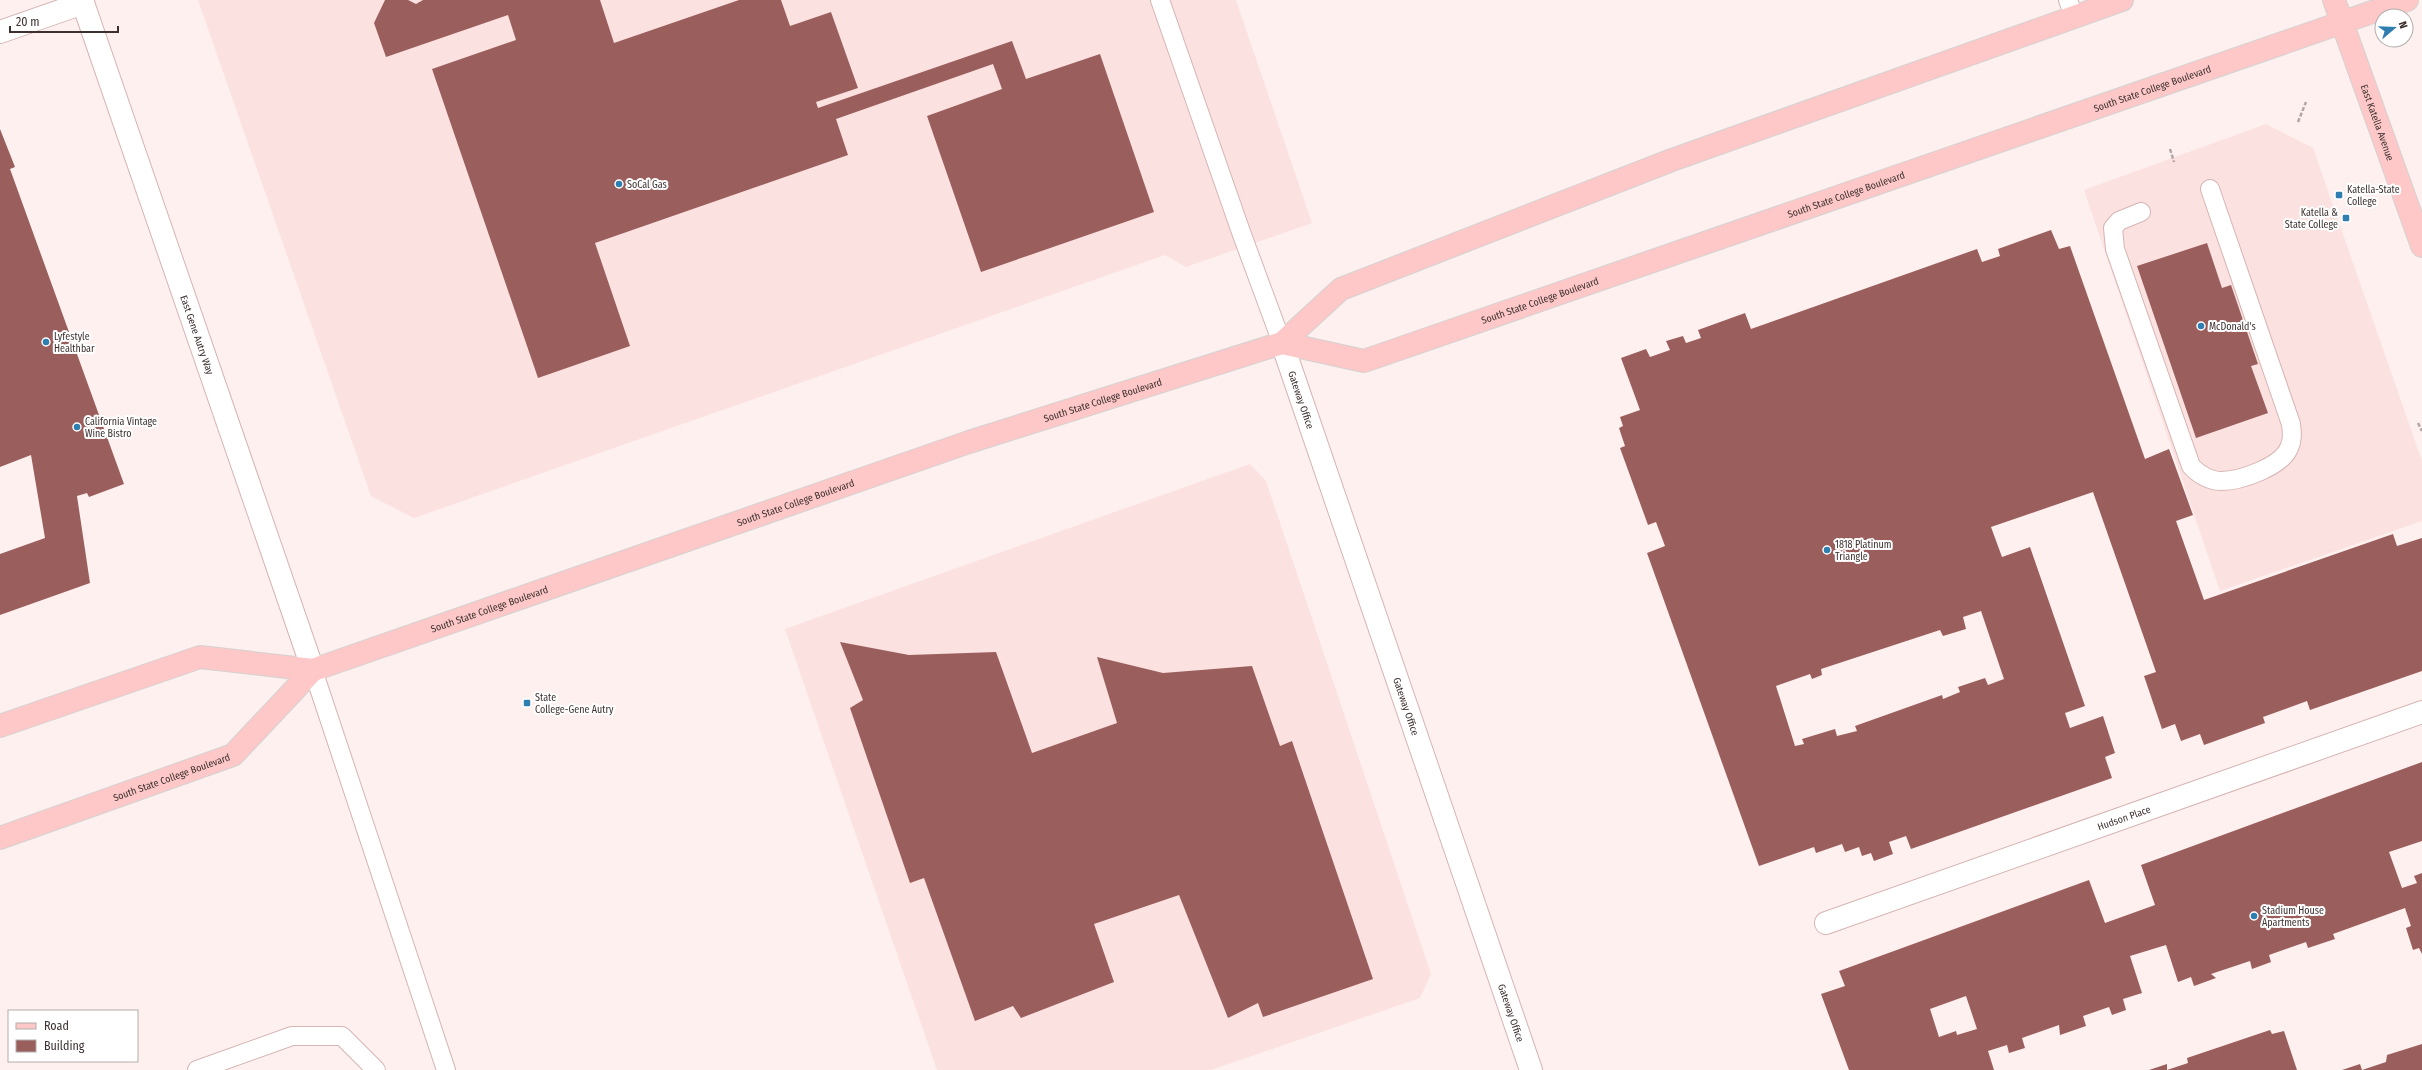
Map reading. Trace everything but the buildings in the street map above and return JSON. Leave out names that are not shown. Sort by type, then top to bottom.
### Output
[{"type":"main road","name":"South State College Boulevard","points":[[0,726],[200,657],[313,670],[969,442],[1282,343],[1341,289],[1672,160],[2071,8],[2122,0]]},
{"type":"main road","name":"East Katella Avenue","points":[[2334,0],[2422,246]]},
{"type":"main road","name":"South State College Boulevard","points":[[1282,343],[1364,361],[2407,0]]},
{"type":"main road","name":"South State College Boulevard","points":[[0,838],[233,755],[313,670]]},
{"type":"street","points":[[0,32],[85,1]]},
{"type":"street","name":"East Gene Autry Way","points":[[85,1],[313,670]]},
{"type":"street","name":"Gateway Office","points":[[1282,343],[1531,1070]]},
{"type":"street","name":"Hudson Place","points":[[1826,923],[2422,712]]},
{"type":"lane","points":[[1160,0],[1241,232],[1282,343]]},
{"type":"lane","points":[[2142,212],[2118,221],[2113,228],[2115,249],[2187,459],[2197,472],[2208,478],[2220,481],[2239,478],[2274,464],[2289,450],[2292,438],[2291,424],[2210,189]]},
{"type":"lane","points":[[313,670],[446,1070]]},
{"type":"lane","points":[[196,1070],[292,1036],[342,1036],[376,1070]]},
{"type":"path","points":[[2298,122],[2306,102]]},
{"type":"path","points":[[2170,149],[2174,162]]},
{"type":"path","points":[[2418,423],[2422,431]]},
{"type":"shaded area","points":[[198,0],[1236,0],[1312,223],[1186,267],[1165,255],[414,518],[371,496]]},
{"type":"shaded area","points":[[2266,124],[2313,148],[2422,461],[2422,521],[2220,591],[2084,190]]},
{"type":"shaded area","points":[[1250,464],[1266,481],[1431,974],[1420,998],[1211,1070],[937,1070],[785,629]]},
{"type":"place","name":"SoCal Gas","points":[[619,184]]},
{"type":"place","name":"Katella-State College","points":[[2339,195]]},
{"type":"place","name":"Katella & State College","points":[[2346,218]]},
{"type":"place","name":"McDonald's","points":[[2201,326]]},
{"type":"place","name":"Lyfestyle Healthbar","points":[[46,342]]},
{"type":"place","name":"California Vintage Wine Bistro","points":[[77,427]]},
{"type":"place","name":"1818 Platinum Triangle","points":[[1827,550]]},
{"type":"place","name":"State College-Gene Autry","points":[[527,703]]},
{"type":"place","name":"Stadium House Apartments","points":[[2254,916]]}]
